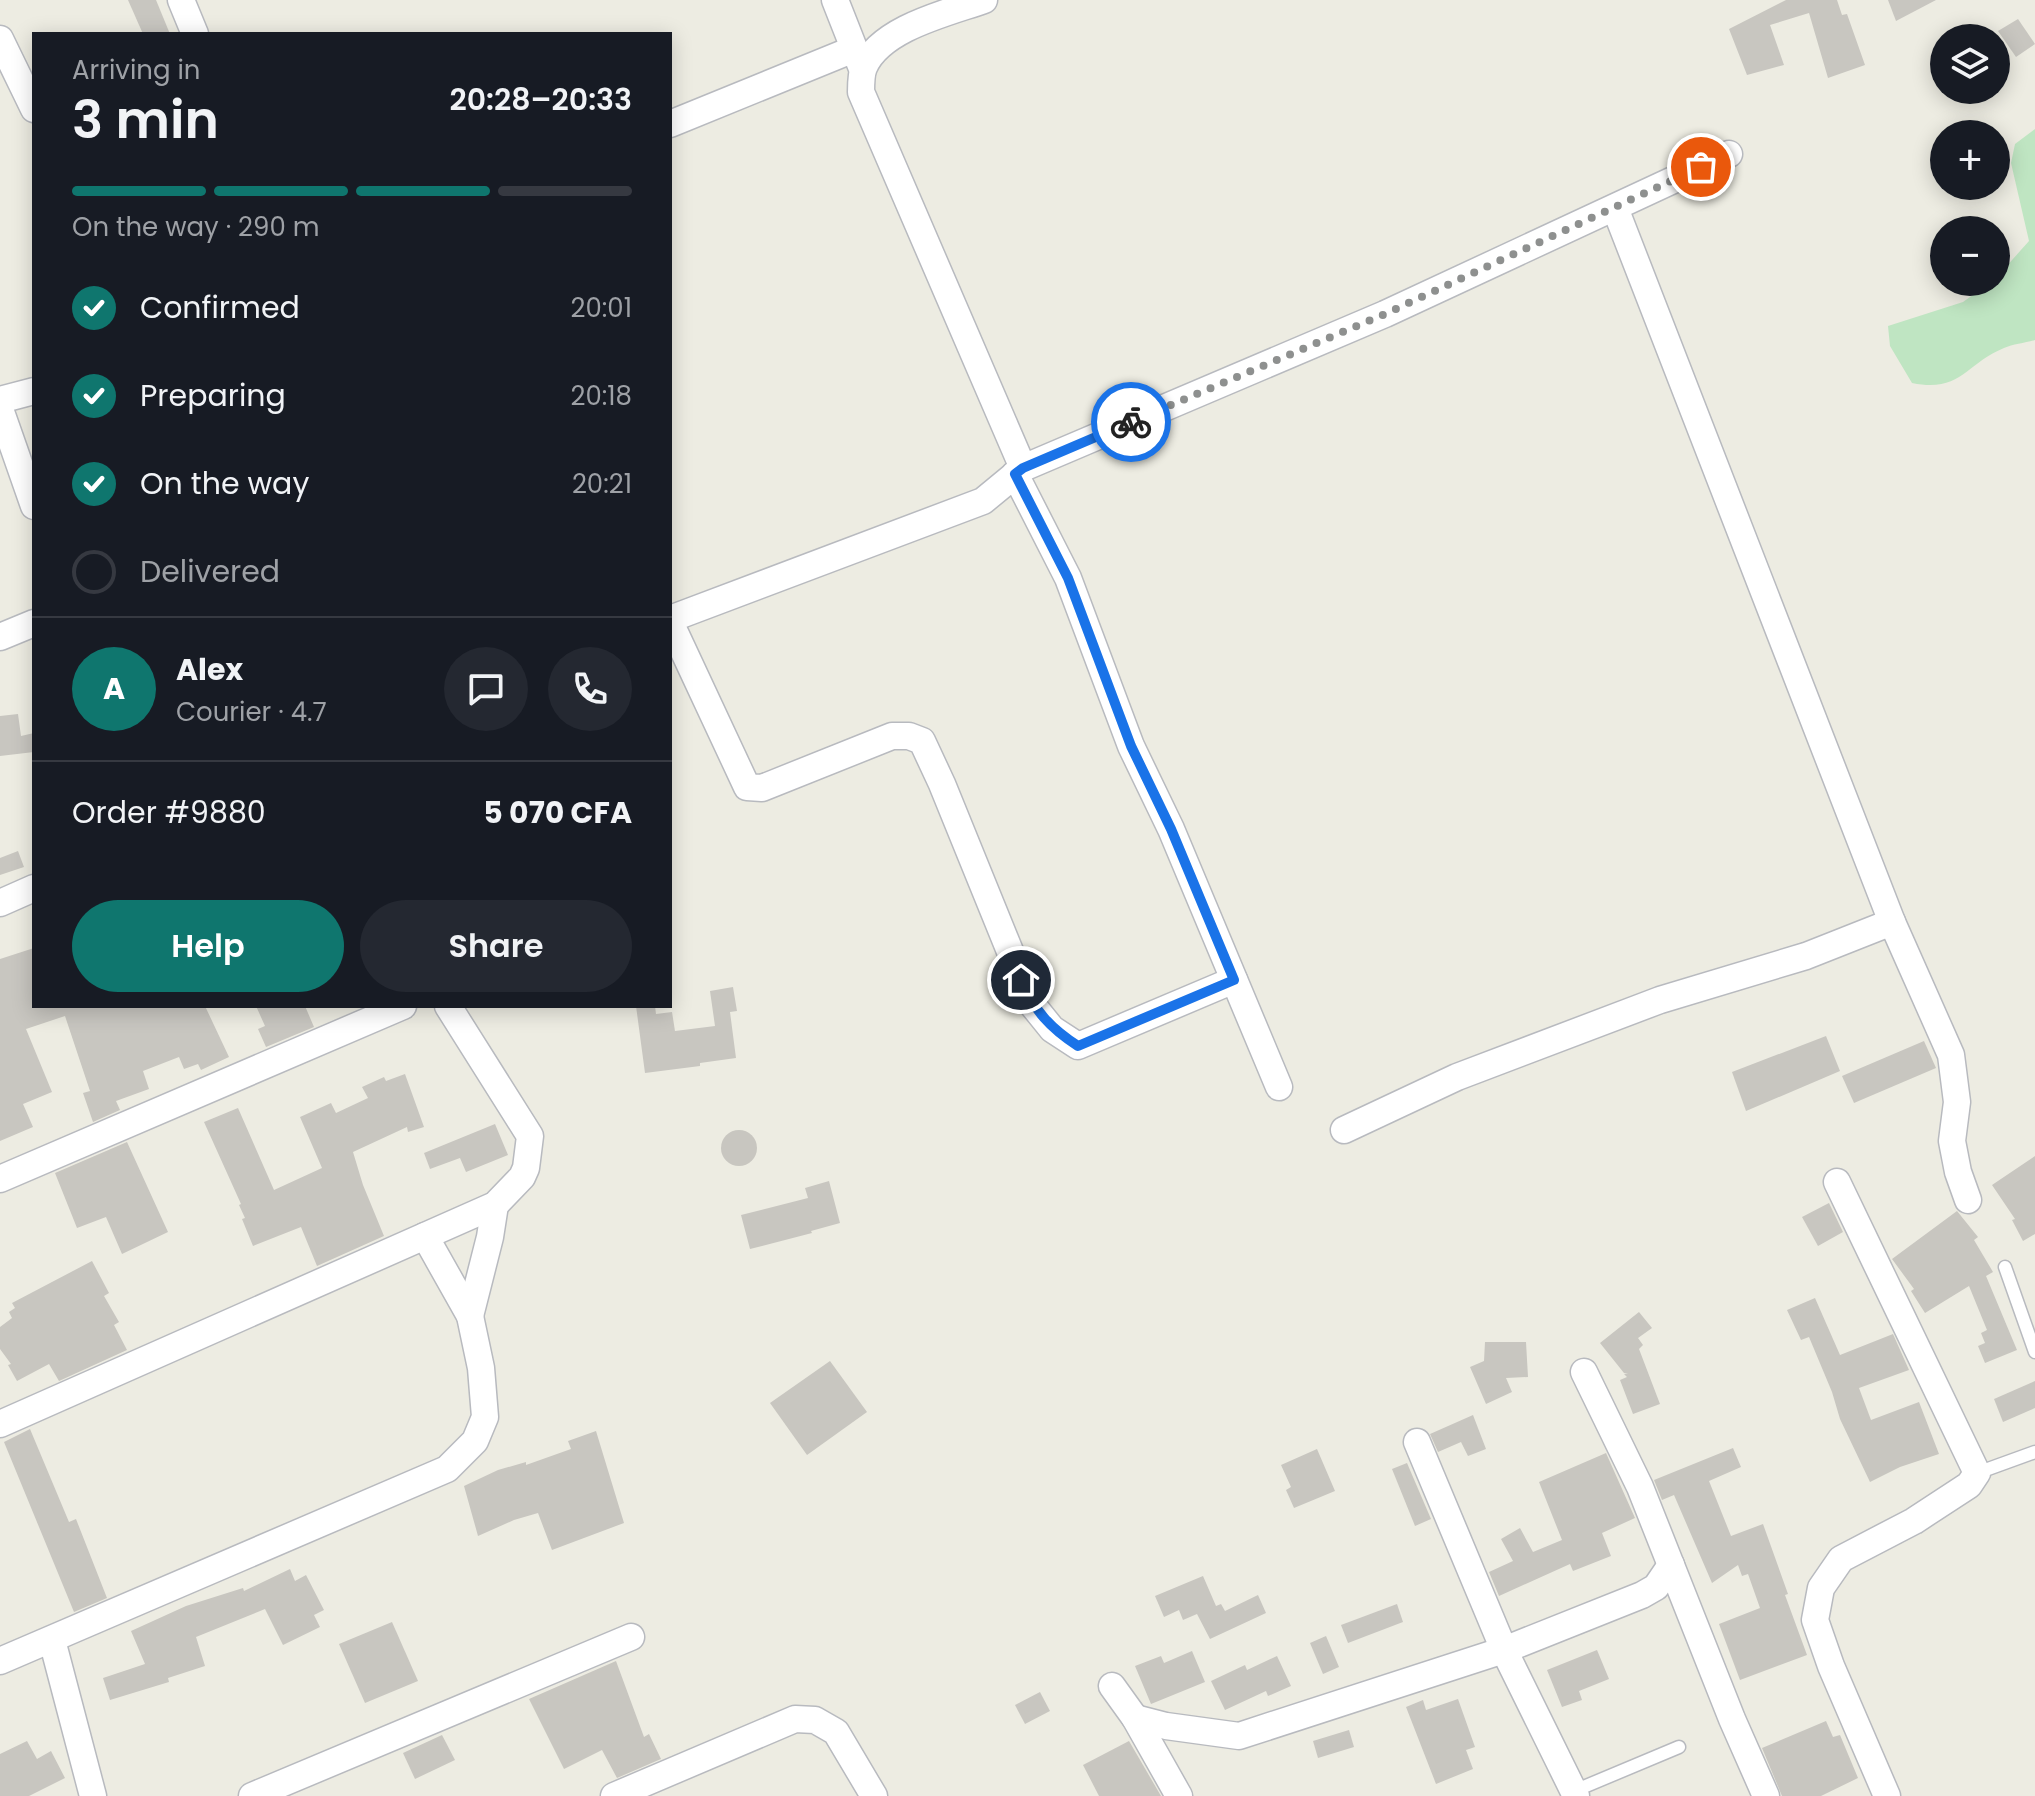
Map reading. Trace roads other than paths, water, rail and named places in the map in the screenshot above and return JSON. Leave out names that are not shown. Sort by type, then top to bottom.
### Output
[{"type":"street","points":[[181,0],[194,32]]},
{"type":"street","points":[[835,0],[858,59],[861,92],[1019,471],[1068,578],[1131,746],[1171,829],[1279,1087]]},
{"type":"street","points":[[672,123],[858,59],[912,26],[984,0]]},
{"type":"street","points":[[0,39],[32,105]]},
{"type":"street","points":[[672,620],[983,501],[1019,471],[1385,314],[1729,154]]},
{"type":"street","points":[[1615,208],[1892,922],[1951,1055],[1957,1102],[1952,1141],[1968,1200]]},
{"type":"street","points":[[0,400],[32,392]]},
{"type":"street","points":[[0,409],[32,500]]},
{"type":"street","points":[[0,637],[32,624]]},
{"type":"street","points":[[672,625],[747,787],[762,788],[892,736],[909,736],[922,741],[1031,1003],[1052,1029],[1078,1046],[1234,980]]},
{"type":"street","points":[[0,903],[32,889]]},
{"type":"street","points":[[1344,1130],[1486,1066],[1660,1000],[1806,956],[1892,922]]},
{"type":"street","points":[[0,1179],[398,1008]]},
{"type":"street","points":[[0,1424],[495,1205],[522,1177],[530,1136],[449,1008]]},
{"type":"street","points":[[1837,1182],[1977,1473],[1969,1485],[1914,1521],[1841,1559],[1821,1588],[1815,1620],[1831,1666],[1887,1796]]},
{"type":"street","points":[[470,1316],[495,1205]]},
{"type":"street","points":[[0,1661],[447,1469],[475,1441],[485,1417],[481,1368],[470,1316],[425,1236]]},
{"type":"street","points":[[1584,1372],[1640,1487],[1732,1719],[1766,1796]]},
{"type":"street","points":[[1417,1442],[1504,1650],[1575,1794]]},
{"type":"street","points":[[1135,1718],[1166,1726],[1239,1736],[1504,1650],[1642,1595],[1656,1587],[1671,1565]]},
{"type":"street","points":[[252,1796],[631,1637]]},
{"type":"street","points":[[52,1640],[93,1796]]},
{"type":"street","points":[[1112,1686],[1135,1718],[1179,1796]]},
{"type":"street","points":[[614,1796],[795,1719],[815,1720],[836,1732],[874,1796]]},
{"type":"lane","points":[[2005,1267],[2035,1352]]},
{"type":"lane","points":[[1977,1473],[2035,1452]]},
{"type":"lane","points":[[1575,1794],[1679,1747]]}]
